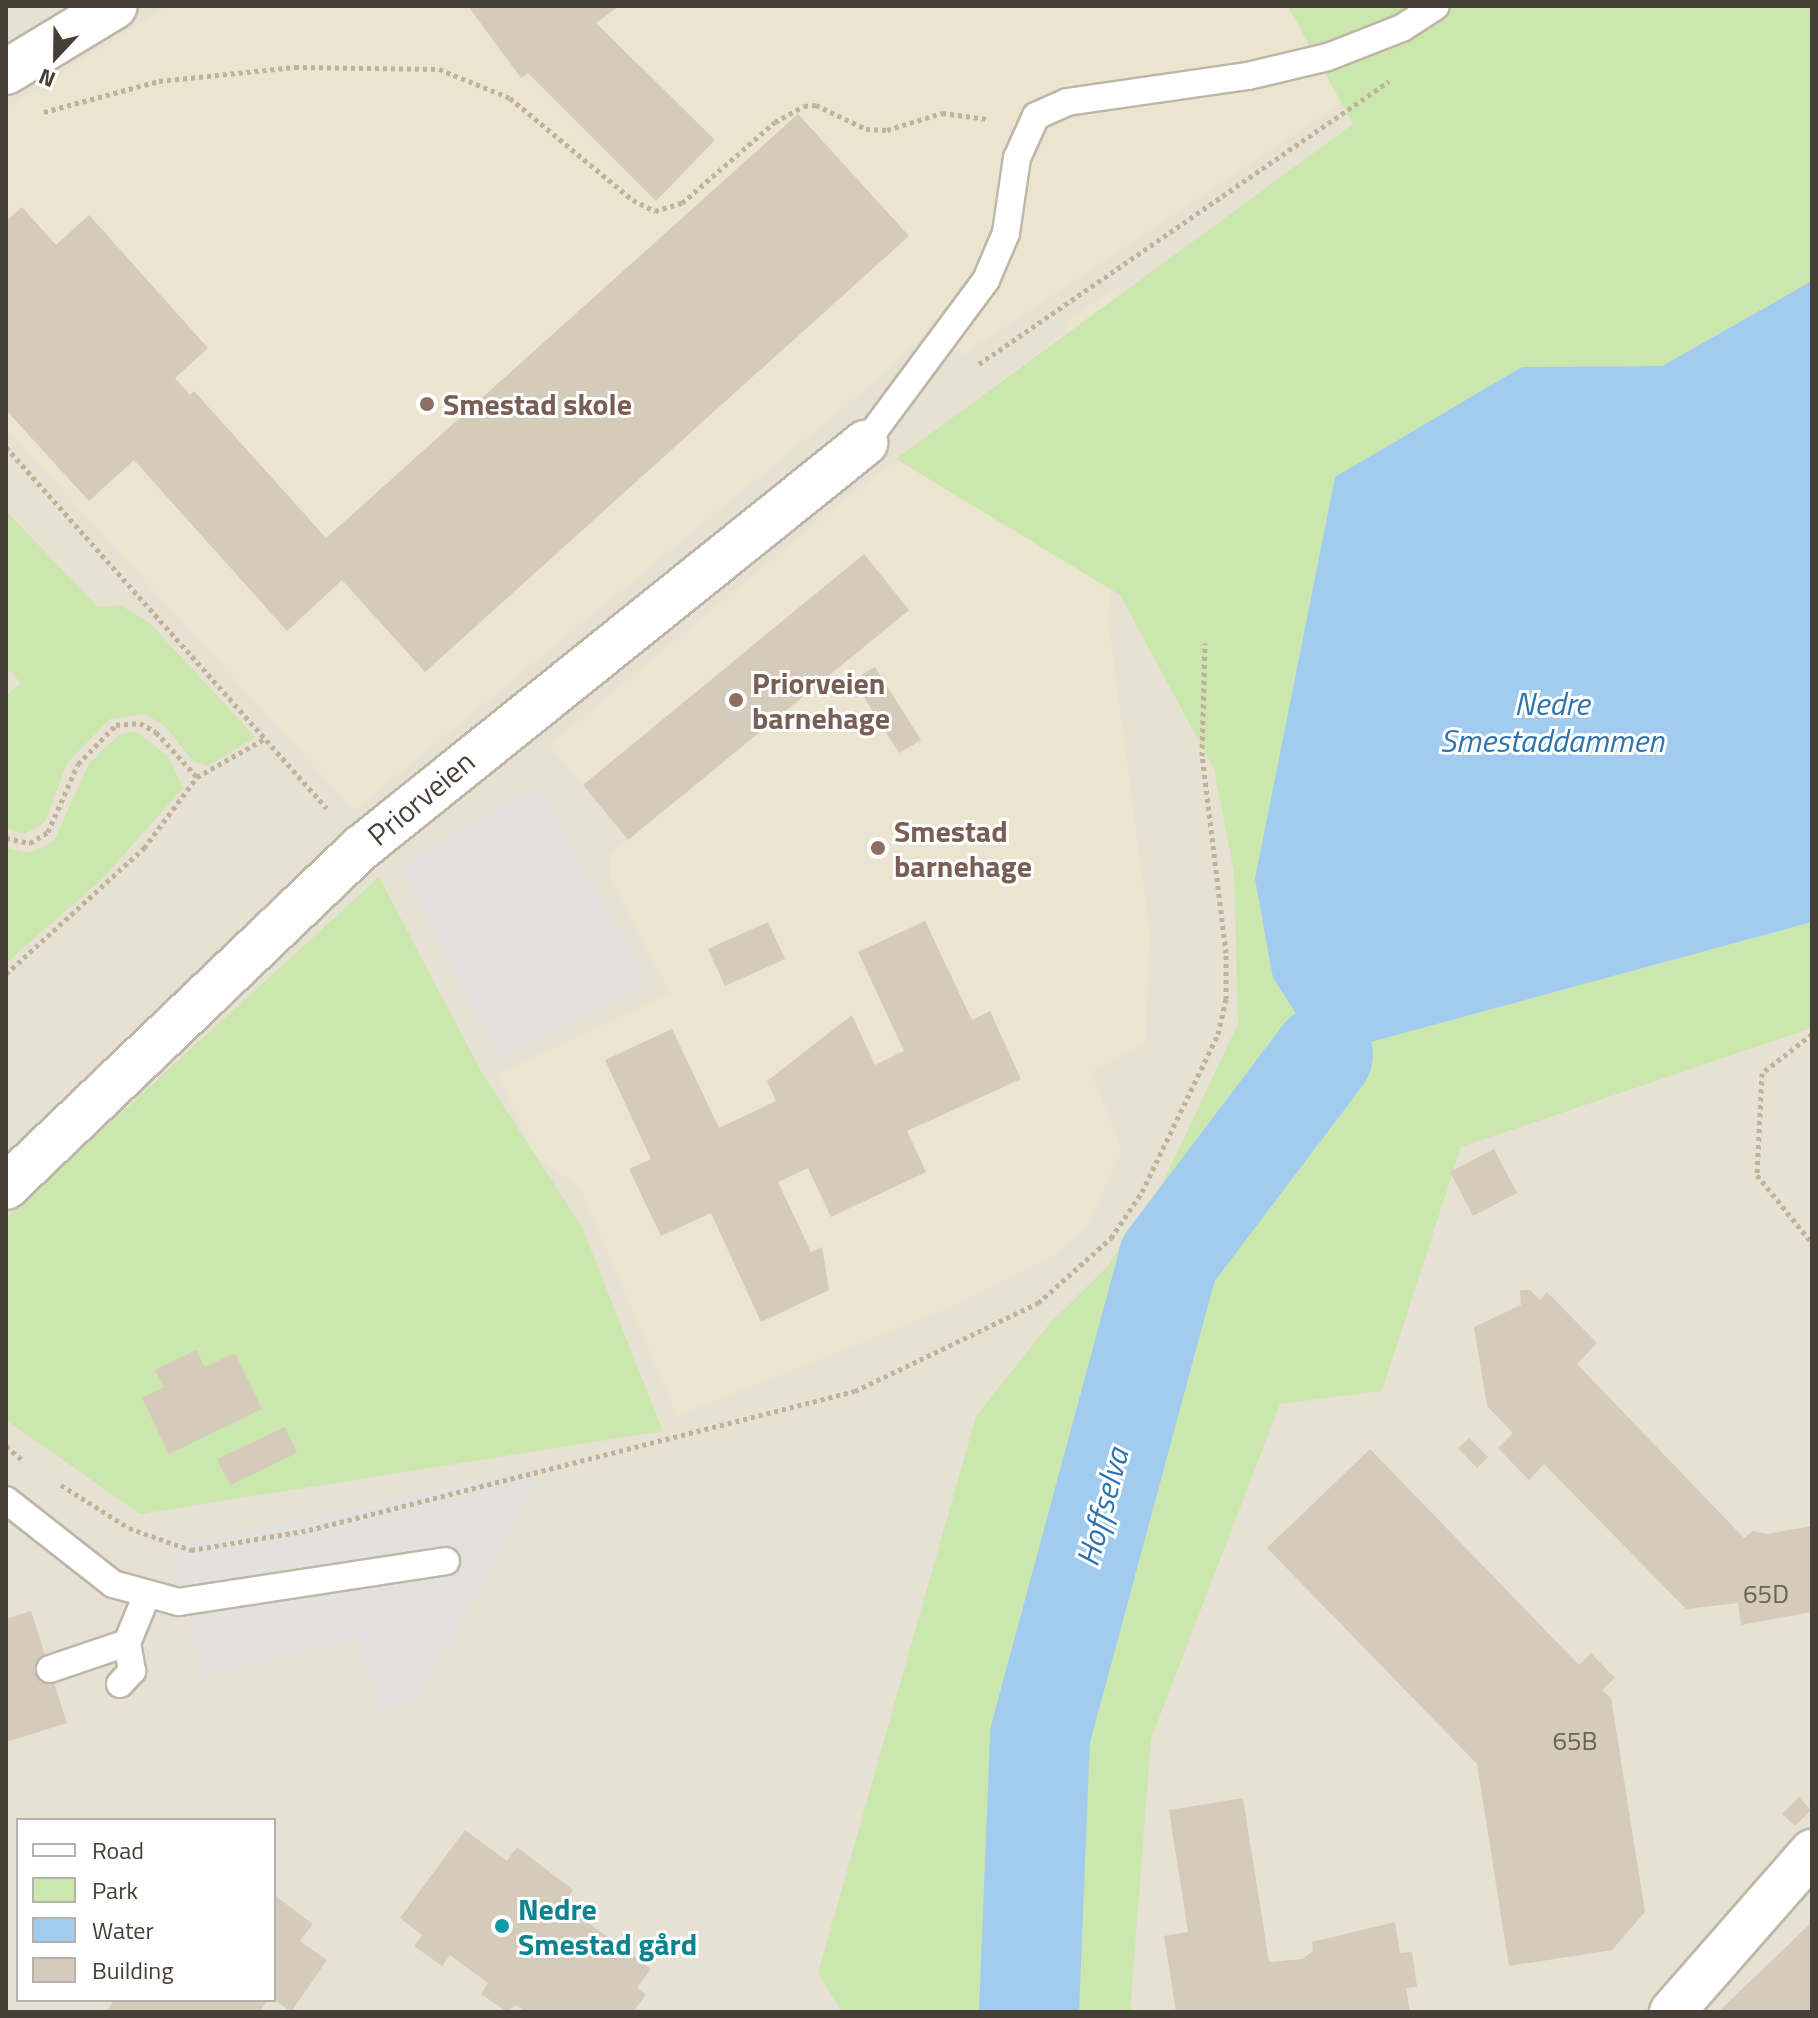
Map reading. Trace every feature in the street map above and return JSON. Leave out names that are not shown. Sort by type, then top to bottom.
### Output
[{"type":"street","points":[[6,72],[115,6]]},
{"type":"street","name":"Priorveien","points":[[6,1187],[361,848],[865,443]]},
{"type":"street","points":[[1672,2012],[1812,1852]]},
{"type":"lane","points":[[865,443],[986,280],[1006,233],[1025,134],[1050,106],[1248,76],[1328,57],[1402,28],[1436,6]]},
{"type":"lane","points":[[6,1500],[113,1584],[146,1597],[179,1602],[446,1561]]},
{"type":"lane","points":[[120,1684],[132,1671],[127,1643],[146,1597]]},
{"type":"lane","points":[[50,1669],[127,1643]]},
{"type":"path","points":[[29,117],[159,81],[295,67],[439,69],[510,98],[633,200],[655,211],[682,203],[775,122],[804,106],[816,105],[866,129],[887,130],[942,113],[981,116],[1025,134]]},
{"type":"path","points":[[970,370],[1403,72]]},
{"type":"path","points":[[6,447],[361,848]]},
{"type":"path","points":[[48,1477],[129,1528],[191,1550],[250,1540],[516,1481],[575,1460],[855,1391],[1038,1303],[1111,1238],[1134,1204],[1218,1034],[1226,999],[1226,953],[1202,756],[1205,643]]},
{"type":"path","points":[[6,838],[30,843],[48,832],[78,764],[116,725],[140,723],[156,732],[197,777]]},
{"type":"path","points":[[6,974],[144,848],[197,777],[266,738]]},
{"type":"path","points":[[1812,1034],[1762,1073],[1757,1175],[1812,1243]]},
{"type":"path","points":[[6,1446],[35,1468]]},
{"type":"shaded area","points":[[6,6],[1812,6],[1812,2012],[6,2012]]},
{"type":"shaded area","name":"Smestad skole","points":[[167,6],[1288,6],[1342,103],[962,355],[925,333],[876,381],[354,811],[6,428],[6,108]]},
{"type":"shaded area","name":"Smestad barnehage","points":[[1118,287],[1142,331],[1108,619],[1150,935],[1145,1044],[1091,1072],[1122,1150],[1087,1226],[1055,1255],[956,1305],[677,1416],[580,1188],[536,1157],[497,1075],[670,993],[611,880],[609,856],[628,840],[549,745],[842,501],[1062,335],[1069,318]]},
{"type":"shaded area","points":[[537,785],[648,982],[499,1059],[400,867]]},
{"type":"shaded area","points":[[525,1471],[535,1480],[529,1498],[420,1697],[379,1711],[359,1639],[202,1675],[170,1548]]},
{"type":"green space","points":[[1288,6],[1812,6],[1812,281],[1662,366],[1522,367],[1323,1055],[1812,922],[1812,1028],[1461,1147],[1382,1391],[1280,1404],[1151,1739],[1130,2012],[842,2012],[818,1973],[976,1416],[1050,1323],[1108,1266],[1163,1182],[1238,1024],[1234,872],[1214,769],[1120,595],[896,459],[1353,124]]},
{"type":"green space","points":[[6,511],[98,607],[120,605],[149,622],[255,737],[208,766],[194,762],[164,725],[144,714],[110,719],[67,763],[45,822],[25,834],[6,828],[6,695],[21,684],[11,671],[6,674]]},
{"type":"green space","points":[[135,731],[168,756],[183,788],[102,879],[6,963],[6,848],[29,853],[54,841],[89,763],[120,734]]},
{"type":"green space","points":[[379,877],[482,1073],[582,1227],[663,1431],[140,1514],[6,1420],[6,1218]]},
{"type":"water","name":"Nedre Smestaddammen","points":[[1812,281],[1812,922],[1323,1055],[1273,978],[1255,879],[1335,477],[1522,367],[1662,366]]},
{"type":"building","points":[[468,6],[619,6],[596,23],[715,140],[656,201],[528,73],[521,78]]},
{"type":"building","points":[[798,114],[909,236],[425,672],[342,580],[287,631],[134,460],[89,501],[6,410],[6,221],[22,207],[56,245],[89,215],[208,348],[175,378],[190,395],[194,391],[326,538]]},
{"type":"building","points":[[864,554],[909,610],[628,840],[583,785]]},
{"type":"building","points":[[875,667],[921,740],[899,753],[853,680]]},
{"type":"building","points":[[925,921],[972,1020],[990,1011],[1021,1079],[907,1131],[926,1172],[831,1217],[808,1168],[778,1182],[811,1252],[822,1247],[829,1290],[761,1322],[711,1213],[661,1236],[629,1169],[651,1159],[605,1060],[672,1029],[719,1128],[776,1101],[767,1081],[852,1015],[875,1065],[904,1051],[858,952]]},
{"type":"building","points":[[768,922],[785,959],[725,986],[708,949]]},
{"type":"building","points":[[1494,1149],[1517,1193],[1473,1216],[1450,1172]]},
{"type":"building","points":[[1520,1290],[1530,1290],[1540,1300],[1547,1292],[1597,1343],[1577,1364],[1744,1538],[1753,1531],[1767,1534],[1812,1526],[1812,1612],[1741,1625],[1738,1603],[1686,1609],[1544,1464],[1529,1480],[1498,1448],[1513,1433],[1487,1406],[1474,1327],[1521,1305]]},
{"type":"building","points":[[196,1350],[205,1367],[235,1353],[262,1409],[169,1454],[142,1398],[164,1387],[155,1370]]},
{"type":"building","points":[[285,1427],[297,1453],[230,1485],[217,1459]]},
{"type":"building","points":[[1469,1438],[1488,1457],[1477,1468],[1458,1448]]},
{"type":"building","points":[[1370,1449],[1579,1665],[1591,1653],[1615,1678],[1602,1690],[1611,1698],[1645,1912],[1612,1950],[1509,1966],[1477,1764],[1267,1548]]},
{"type":"building","points":[[31,1611],[67,1723],[6,1742],[6,1619]]},
{"type":"building","points":[[1799,1797],[1811,1810],[1795,1826],[1782,1814]]},
{"type":"building","points":[[1243,1798],[1269,1962],[1303,1959],[1313,1951],[1312,1942],[1395,1922],[1400,1953],[1412,1952],[1417,1987],[1406,1988],[1410,2012],[1176,2012],[1164,1936],[1188,1932],[1169,1810]]},
{"type":"building","name":"Nedre Smestad gård","points":[[465,1830],[507,1861],[517,1847],[573,1890],[563,1904],[651,1969],[637,1988],[646,1995],[633,2012],[526,2012],[516,2005],[507,2012],[481,1994],[488,1983],[450,1955],[442,1966],[414,1946],[422,1935],[400,1918]]},
{"type":"building","points":[[276,1896],[313,1924],[300,1941],[327,1960],[291,2012],[276,2001]]},
{"type":"building","points":[[1812,1922],[1812,2012],[1718,2012]]},
{"type":"building","points":[[113,2002],[266,2002],[259,2012],[106,2012]]},
{"type":"waterway","name":"Hoffselva","points":[[1029,2012],[1040,1736],[1168,1260],[1323,1055]]},
{"type":"place","name":"Smestad skole","points":[[427,404]]},
{"type":"place","name":"Priorveien barnehage","points":[[736,700]]},
{"type":"place","name":"Smestad barnehage","points":[[878,848]]},
{"type":"place","name":"Nedre Smestad gård","points":[[502,1926]]}]
